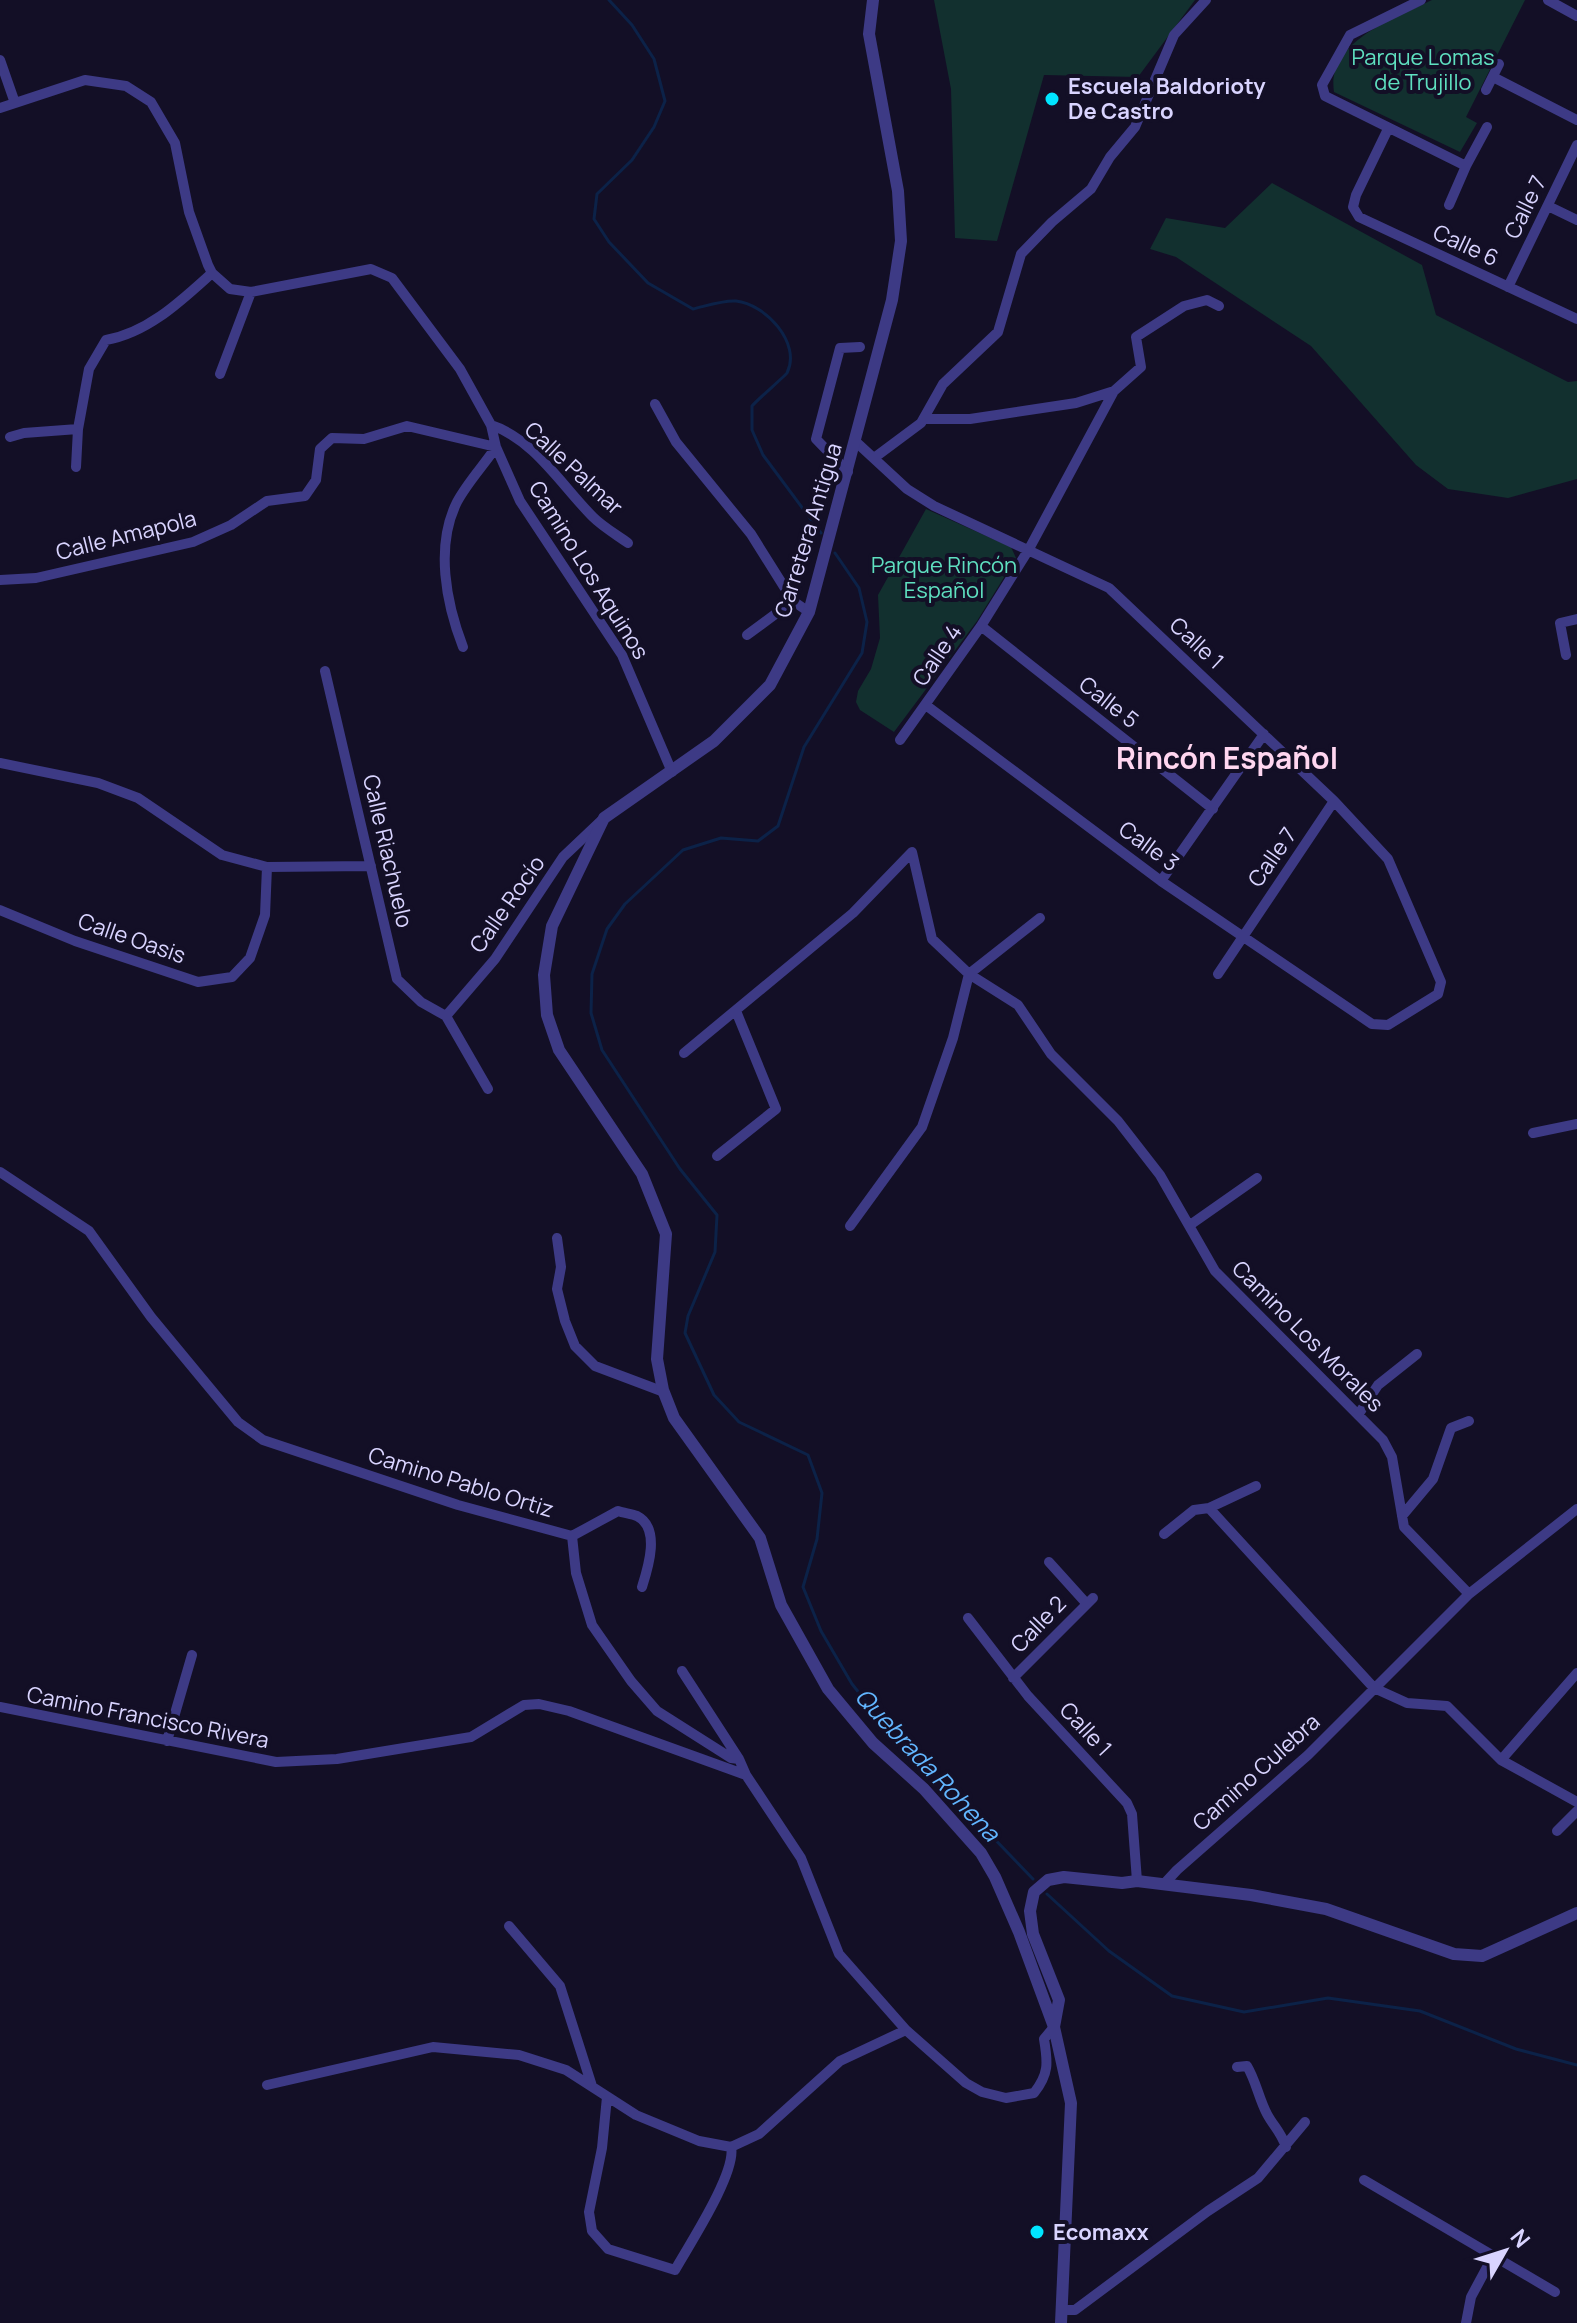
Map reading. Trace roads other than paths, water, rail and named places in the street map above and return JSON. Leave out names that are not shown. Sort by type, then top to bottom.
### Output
[{"type":"street","name":"Carretera Antigua","points":[[604,818],[714,741],[770,685],[809,612],[892,300],[901,241],[898,191],[869,34],[873,0]]},
{"type":"street","points":[[874,458],[925,419],[943,384],[998,332],[1021,254],[1091,189],[1110,157],[1135,127],[1174,35],[1206,0]]},
{"type":"street","points":[[1421,0],[1350,35],[1322,85],[1325,96],[1466,166]]},
{"type":"street","points":[[1548,0],[1577,16]]},
{"type":"street","points":[[0,60],[15,103]]},
{"type":"street","points":[[1486,90],[1499,64]]},
{"type":"street","points":[[1493,77],[1577,120]]},
{"type":"street","points":[[0,108],[85,80],[126,86],[151,102],[175,143],[189,212],[212,273],[230,289],[251,292],[220,374]]},
{"type":"street","points":[[1449,205],[1487,127]]},
{"type":"street","name":"Calle 6","points":[[1388,129],[1356,195],[1353,207],[1359,217],[1577,319]]},
{"type":"street","name":"Calle 7","points":[[1508,287],[1577,145]]},
{"type":"street","points":[[1548,206],[1577,220]]},
{"type":"street","name":"Camino Los Aquinos","points":[[251,292],[371,269],[392,278],[460,369],[491,425],[496,447],[520,501],[622,655],[672,772]]},
{"type":"street","points":[[76,467],[78,429],[89,369],[106,340],[118,338],[169,312],[212,273]]},
{"type":"street","points":[[925,419],[985,416],[1076,403],[1114,391],[1141,367],[1136,337],[1184,306],[1207,300],[1219,306]]},
{"type":"street","points":[[848,472],[816,439],[840,348],[860,347]]},
{"type":"street","name":"Calle 4","points":[[900,740],[927,706],[1029,549],[1114,391]]},
{"type":"street","points":[[655,404],[676,442],[751,534],[793,601],[809,612]]},
{"type":"street","name":"Calle Palmar","points":[[491,425],[504,429],[558,475],[594,519],[628,543]]},
{"type":"street","name":"Calle Amapola","points":[[0,580],[36,578],[193,542],[231,525],[267,501],[305,496],[316,480],[320,449],[332,438],[364,439],[407,426],[496,447]]},
{"type":"street","points":[[10,437],[78,429]]},
{"type":"street","name":"Calle 1","points":[[855,441],[907,489],[934,506],[1109,588],[1334,801],[1388,859],[1441,982],[1438,994],[1388,1025],[1372,1024],[1353,1011]]},
{"type":"street","points":[[463,647],[451,617],[446,530],[458,500],[496,447]]},
{"type":"street","points":[[747,635],[793,601]]},
{"type":"street","points":[[1566,655],[1560,623],[1577,619]]},
{"type":"street","name":"Calle 5","points":[[981,626],[1213,809]]},
{"type":"street","name":"Calle Riachuelo","points":[[325,671],[397,979],[421,1002],[446,1016]]},
{"type":"street","name":"Calle 3","points":[[927,706],[1161,881],[1353,1011]]},
{"type":"street","points":[[1161,881],[1264,734]]},
{"type":"street","points":[[0,763],[98,783],[138,798],[222,855],[267,867],[371,866]]},
{"type":"street","name":"Calle 7","points":[[1218,974],[1334,801]]},
{"type":"street","points":[[604,818],[552,926],[544,975],[547,1015],[559,1050],[642,1174],[666,1234],[657,1359],[664,1392],[674,1418],[760,1538],[781,1605],[828,1689],[873,1743],[924,1789],[981,1853],[1019,1932],[1054,2027],[1071,2103],[1062,2317]]},
{"type":"street","name":"Calle Rocío","points":[[446,1016],[495,959],[563,857],[604,818]]},
{"type":"street","name":"Camino Los Morales","points":[[736,1011],[853,913],[912,852],[932,939],[969,974],[1018,1005],[1051,1054],[1118,1121],[1160,1175],[1215,1271],[1383,1440],[1392,1457],[1404,1527],[1469,1594]]},
{"type":"street","name":"Calle Oasis","points":[[0,910],[75,941],[198,982],[232,977],[250,958],[265,915],[267,867]]},
{"type":"street","points":[[850,1226],[922,1127],[953,1038],[969,974],[1040,918]]},
{"type":"street","points":[[684,1053],[736,1011],[776,1109],[717,1156]]},
{"type":"street","points":[[446,1016],[488,1089]]},
{"type":"street","points":[[1533,1133],[1577,1124]]},
{"type":"street","name":"Camino Pablo Ortiz","points":[[0,1172],[89,1231],[151,1317],[238,1422],[263,1440],[458,1505],[572,1536],[576,1573],[592,1625],[631,1681],[657,1711],[678,1727],[731,1758],[739,1759]]},
{"type":"street","points":[[1190,1225],[1257,1178]]},
{"type":"street","points":[[557,1238],[561,1267],[557,1289],[575,1346],[595,1366],[664,1392]]},
{"type":"street","points":[[1358,1415],[1378,1385],[1417,1354]]},
{"type":"street","points":[[1402,1516],[1433,1479],[1451,1428],[1469,1421]]},
{"type":"street","points":[[1164,1534],[1194,1510],[1209,1508],[1256,1486]]},
{"type":"street","points":[[1209,1508],[1374,1688],[1407,1703],[1447,1706],[1501,1760],[1577,1802]]},
{"type":"street","name":"Camino Culebra","points":[[1164,1884],[1308,1755],[1469,1594],[1577,1509]]},
{"type":"street","points":[[572,1536],[618,1511],[639,1517],[646,1525],[653,1554],[642,1587]]},
{"type":"street","name":"Calle 2","points":[[1013,1678],[1090,1601],[1049,1562]]},
{"type":"street","name":"Calle 1","points":[[968,1618],[1013,1678],[1127,1803],[1132,1814],[1137,1881]]},
{"type":"street","points":[[167,1741],[192,1655]]},
{"type":"street","points":[[682,1671],[801,1858],[839,1954],[906,2030],[966,2083],[982,2092],[1006,2098],[1034,2093],[1046,2078],[1044,2039],[1054,2027],[1059,2000],[1033,1934],[1030,1911],[1034,1892],[1048,1880],[1064,1877],[1122,1883],[1137,1881],[1251,1895],[1326,1909],[1454,1954],[1482,1956],[1577,1913]]},
{"type":"street","points":[[1501,1760],[1577,1673]]},
{"type":"street","name":"Camino Francisco Rivera","points":[[0,1707],[276,1762],[337,1759],[471,1737],[524,1705],[539,1704],[569,1711],[746,1775]]},
{"type":"street","points":[[1557,1831],[1577,1811]]},
{"type":"street","points":[[509,1926],[560,1986],[592,2086]]},
{"type":"street","points":[[267,2085],[433,2047],[519,2055],[566,2070],[636,2115],[699,2141],[731,2147],[759,2134],[840,2061],[906,2030]]},
{"type":"street","points":[[1237,2067],[1247,2066],[1267,2115],[1281,2131],[1286,2147]]},
{"type":"street","points":[[607,2097],[602,2148],[589,2212],[592,2231],[608,2249],[675,2270],[726,2178],[733,2156],[731,2147]]},
{"type":"street","points":[[1062,2317],[1258,2178],[1305,2122]]},
{"type":"street","points":[[1364,2180],[1555,2292]]},
{"type":"street","points":[[1466,2323],[1471,2297],[1493,2256]]},
{"type":"waterway","name":"Quebrada Rohena","points":[[609,0],[632,25],[654,59],[665,101],[654,127],[632,160],[597,194],[594,219],[609,242],[648,283],[693,309],[726,301],[747,304],[769,317],[778,327],[789,350],[787,373],[752,406],[752,430],[763,455],[821,533]]},
{"type":"waterway","name":"Quebrada Rohena","points":[[835,553],[859,588],[867,622],[862,653],[804,747],[778,826],[758,841],[721,838],[683,850],[625,904],[607,929],[592,974],[591,1013],[602,1050],[680,1169],[717,1215],[715,1252],[688,1316],[685,1333],[714,1395],[739,1422],[808,1455],[822,1493],[817,1539],[803,1587],[821,1631],[852,1684],[884,1724],[1033,1879]]},
{"type":"waterway","name":"Quebrada Rohena","points":[[1047,1894],[1109,1951],[1172,1996],[1244,2012],[1328,1998],[1420,2011],[1516,2049],[1577,2065]]},
{"type":"place","name":"Escuela Baldorioty De Castro","points":[[1052,99]]},
{"type":"place","name":"Ecomaxx","points":[[1037,2232]]},
{"type":"district","name":"Rincón Español","points":[[1227,759]]},
{"type":"park label","name":"Parque Lomas de Trujillo","points":[[1423,70]]},
{"type":"park label","name":"Parque Rincón Español","points":[[944,578]]}]
